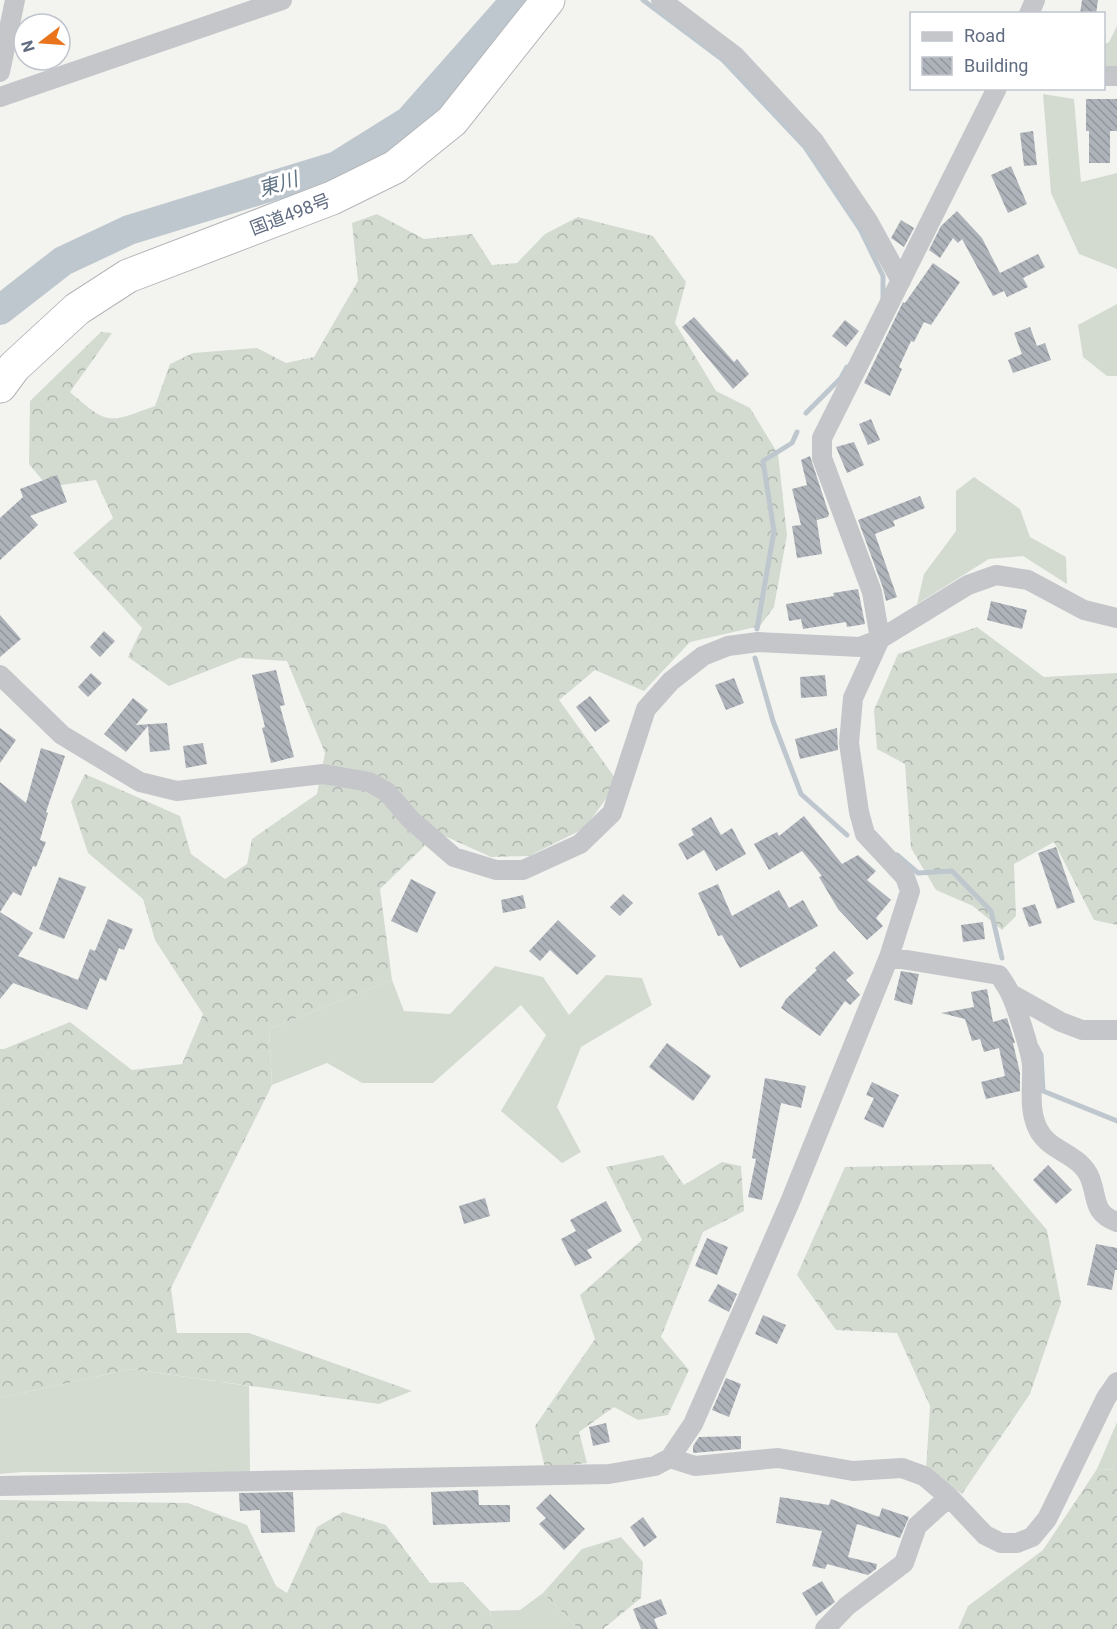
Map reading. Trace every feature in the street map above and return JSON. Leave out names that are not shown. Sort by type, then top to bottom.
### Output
[{"type":"highway","name":"国道498号","points":[[0,386],[14,367],[77,309],[128,276],[332,198],[395,167],[452,121],[548,0]]},
{"type":"street","points":[[0,72],[15,0]]},
{"type":"street","points":[[0,97],[282,0]]},
{"type":"street","points":[[661,0],[735,56],[814,141],[868,221],[901,281]]},
{"type":"street","points":[[0,1485],[609,1474],[655,1466],[670,1458],[693,1424],[781,1223],[889,957],[910,891],[905,877],[865,834],[860,812],[849,743],[853,698],[880,639],[872,592],[822,458],[822,438],[996,90]]},
{"type":"street","points":[[0,675],[62,735],[140,782],[177,791],[323,774],[369,782],[387,792],[411,820],[454,857],[496,870],[524,870],[580,844],[612,813],[646,709],[671,681],[704,656],[728,646],[758,642],[860,647],[880,639],[968,585],[996,575],[1028,580],[1084,610],[1117,618]]},
{"type":"street","points":[[889,957],[999,975],[1011,994],[1032,1063],[1031,1103],[1037,1128],[1048,1143],[1079,1161],[1090,1178],[1096,1203],[1102,1214],[1117,1222]]},
{"type":"street","points":[[1011,994],[1061,1022],[1082,1030],[1117,1030]]},
{"type":"street","points":[[670,1458],[695,1466],[778,1458],[853,1471],[902,1468],[924,1476],[949,1497],[986,1535],[1001,1543],[1017,1543],[1032,1537],[1047,1519],[1106,1398],[1117,1382]]},
{"type":"street","points":[[825,1629],[847,1605],[904,1563],[917,1526],[949,1497]]},
{"type":"green space","points":[[1117,26],[1117,71],[1105,70],[1105,44],[1109,42]]},
{"type":"green space","points":[[1043,94],[1074,99],[1081,182],[1117,173],[1117,269],[1079,254],[1051,193]]},
{"type":"green space","points":[[377,214],[424,239],[472,234],[492,265],[517,263],[545,234],[578,217],[653,236],[686,282],[675,323],[716,391],[750,408],[778,454],[787,535],[774,607],[760,626],[690,642],[644,691],[595,670],[559,700],[618,782],[585,828],[529,856],[491,857],[438,833],[380,889],[392,980],[269,1029],[272,1085],[171,1288],[177,1333],[249,1333],[412,1391],[379,1404],[131,1369],[0,1398],[0,1049],[70,1022],[132,1070],[182,1064],[203,1014],[155,940],[143,899],[88,853],[71,802],[85,774],[180,816],[191,854],[225,879],[247,864],[252,839],[317,794],[325,753],[287,661],[240,658],[169,686],[128,657],[142,628],[73,553],[113,518],[96,480],[48,487],[29,464],[30,401],[101,332],[112,333],[70,392],[93,411],[110,418],[127,416],[155,406],[170,364],[193,353],[257,348],[286,363],[314,357],[358,281],[352,223]]},
{"type":"green space","points":[[1117,304],[1117,376],[1107,376],[1083,357],[1078,325]]},
{"type":"green space","points":[[974,477],[1020,509],[1030,537],[1066,557],[1067,584],[1023,556],[989,559],[917,604],[924,574],[956,531],[956,491]]},
{"type":"green space","points":[[977,627],[1044,677],[1117,673],[1117,925],[1094,920],[1054,842],[1014,864],[1016,916],[1002,930],[973,906],[936,890],[911,848],[905,764],[877,749],[874,710],[898,654]]},
{"type":"green space","points":[[495,966],[543,977],[569,1015],[606,975],[642,978],[652,1005],[581,1047],[557,1107],[581,1152],[562,1163],[501,1111],[546,1035],[521,1005],[433,1083],[362,1083],[327,1063],[272,1085],[269,1029],[392,980],[404,1011],[450,1014]]},
{"type":"green space","points":[[663,1155],[684,1185],[722,1162],[741,1166],[744,1211],[703,1232],[661,1337],[689,1370],[668,1415],[638,1420],[614,1407],[579,1432],[587,1463],[545,1468],[535,1426],[595,1339],[580,1295],[642,1240],[606,1167]]},
{"type":"green space","points":[[991,1164],[1047,1230],[1061,1303],[1030,1394],[962,1494],[926,1469],[930,1406],[897,1333],[836,1330],[797,1275],[845,1167]]},
{"type":"green space","points":[[131,1369],[249,1386],[250,1473],[23,1472],[0,1474],[0,1398]]},
{"type":"green space","points":[[1117,1422],[1117,1470],[1097,1469]]},
{"type":"green space","points":[[1097,1469],[1117,1470],[1117,1629],[958,1629],[968,1606],[1043,1550]]},
{"type":"green space","points":[[0,1500],[188,1503],[247,1525],[276,1586],[287,1593],[317,1527],[343,1512],[386,1525],[430,1583],[463,1582],[490,1611],[493,1629],[0,1629]]},
{"type":"green space","points":[[621,1537],[643,1562],[641,1598],[603,1629],[579,1629],[543,1593],[582,1549]]},
{"type":"green space","points":[[543,1593],[579,1629],[493,1629],[490,1611],[520,1610]]},
{"type":"building","points":[[1082,0],[1098,0],[1096,12],[1080,12]]},
{"type":"building","points":[[1086,99],[1117,99],[1117,131],[1110,131],[1110,163],[1089,163]]},
{"type":"building","points":[[1033,131],[1037,165],[1024,166],[1020,133]]},
{"type":"building","points":[[1011,166],[1027,204],[1008,213],[991,175]]},
{"type":"building","points":[[957,211],[982,238],[1000,273],[1038,254],[1045,267],[1023,278],[1028,287],[1007,297],[1004,291],[993,296],[962,239],[958,243],[953,238],[940,258],[929,250],[941,226]]},
{"type":"building","points":[[901,220],[914,228],[904,247],[891,238]]},
{"type":"building","points":[[933,263],[960,282],[931,325],[924,322],[914,342],[911,341],[899,367],[902,369],[890,396],[864,383],[903,302],[905,303]]},
{"type":"building","points":[[694,317],[734,362],[737,359],[749,374],[733,389],[682,327]]},
{"type":"building","points":[[845,320],[859,331],[846,347],[832,336]]},
{"type":"building","points":[[1030,327],[1037,346],[1045,343],[1051,360],[1013,373],[1008,360],[1022,354],[1014,333]]},
{"type":"building","points":[[871,419],[880,440],[868,445],[859,424]]},
{"type":"building","points":[[854,442],[864,465],[847,473],[836,447]]},
{"type":"building","points":[[810,456],[829,514],[828,517],[817,520],[816,516],[822,554],[797,558],[792,526],[801,525],[792,489],[807,485],[801,460]]},
{"type":"building","points":[[57,475],[67,502],[30,516],[38,525],[0,560],[0,518],[23,497],[20,489]]},
{"type":"building","points":[[920,496],[925,508],[893,521],[895,526],[875,534],[897,597],[886,601],[858,520]]},
{"type":"building","points":[[858,589],[865,624],[847,627],[846,622],[803,629],[801,619],[789,621],[786,604],[834,596],[833,593]]},
{"type":"building","points":[[991,601],[1027,610],[1022,629],[987,620]]},
{"type":"building","points":[[0,615],[21,639],[0,657]]},
{"type":"building","points":[[104,631],[115,641],[100,657],[90,647]]},
{"type":"building","points":[[276,670],[285,705],[280,706],[294,757],[271,763],[252,675]]},
{"type":"building","points":[[91,673],[102,683],[88,697],[78,687]]},
{"type":"building","points":[[825,675],[827,696],[801,698],[800,677]]},
{"type":"building","points":[[734,678],[744,703],[726,710],[715,685]]},
{"type":"building","points":[[590,696],[610,721],[595,732],[576,707]]},
{"type":"building","points":[[133,698],[148,710],[136,725],[167,723],[170,750],[150,752],[148,726],[126,752],[104,734]]},
{"type":"building","points":[[0,728],[16,740],[0,763]]},
{"type":"building","points":[[837,728],[838,750],[800,759],[795,739]]},
{"type":"building","points":[[203,743],[207,764],[186,768],[183,746]]},
{"type":"building","points":[[41,748],[65,756],[46,812],[48,813],[40,840],[46,842],[21,896],[13,892],[0,912],[0,782],[26,803]]},
{"type":"building","points":[[804,816],[842,864],[858,855],[876,871],[867,880],[891,900],[876,918],[883,926],[867,940],[838,909],[819,877],[822,876],[802,851],[769,870],[754,844],[777,832],[779,836]]},
{"type":"building","points":[[711,817],[721,835],[732,828],[746,854],[716,871],[704,850],[687,860],[678,844],[694,835],[691,829]]},
{"type":"building","points":[[1056,847],[1075,902],[1057,909],[1038,853]]},
{"type":"building","points":[[59,877],[86,887],[64,939],[39,929]]},
{"type":"building","points":[[411,879],[436,892],[417,933],[391,921]]},
{"type":"building","points":[[718,884],[732,916],[779,890],[789,908],[803,900],[818,926],[740,968],[722,935],[718,936],[698,893]]},
{"type":"building","points":[[623,894],[633,903],[620,916],[610,907]]},
{"type":"building","points":[[523,895],[526,908],[503,913],[501,900]]},
{"type":"building","points":[[1035,904],[1042,923],[1029,927],[1022,908]]},
{"type":"building","points":[[0,912],[33,933],[18,956],[78,980],[90,949],[95,951],[108,919],[133,929],[124,950],[119,948],[106,981],[100,978],[87,1010],[13,983],[0,999]]},
{"type":"building","points":[[558,920],[596,956],[577,975],[550,950],[540,961],[529,951]]},
{"type":"building","points":[[983,922],[985,939],[963,942],[961,925]]},
{"type":"building","points":[[834,951],[854,973],[846,980],[860,995],[850,1005],[845,1001],[820,1036],[781,1008],[786,999]]},
{"type":"building","points":[[901,971],[919,974],[912,1005],[894,1000]]},
{"type":"building","points":[[987,989],[993,1022],[1007,1018],[1015,1043],[1013,1043],[1020,1073],[1020,1091],[986,1099],[981,1082],[1005,1076],[999,1048],[984,1052],[980,1039],[972,1041],[965,1019],[941,1013],[974,1007],[971,992]]},
{"type":"building","points":[[667,1043],[711,1076],[693,1101],[649,1067]]},
{"type":"building","points":[[765,1078],[806,1086],[801,1108],[781,1103],[762,1200],[748,1197],[756,1159],[752,1158]]},
{"type":"building","points":[[872,1082],[899,1095],[883,1128],[864,1119],[874,1098],[866,1095]]},
{"type":"building","points":[[1048,1165],[1072,1190],[1056,1204],[1033,1180]]},
{"type":"building","points":[[485,1198],[490,1216],[464,1224],[459,1206]]},
{"type":"building","points":[[606,1201],[622,1231],[587,1250],[592,1258],[575,1266],[561,1239],[576,1231],[570,1220]]},
{"type":"building","points":[[707,1238],[728,1247],[717,1275],[695,1266]]},
{"type":"building","points":[[1096,1244],[1117,1248],[1117,1270],[1115,1270],[1112,1290],[1087,1285]]},
{"type":"building","points":[[718,1284],[737,1294],[729,1312],[708,1301]]},
{"type":"building","points":[[763,1315],[786,1325],[777,1344],[755,1334]]},
{"type":"building","points":[[726,1378],[741,1384],[729,1417],[712,1410]]},
{"type":"building","points":[[606,1423],[610,1442],[593,1446],[589,1427]]},
{"type":"building","points":[[741,1436],[741,1449],[693,1453],[693,1446],[699,1437]]},
{"type":"building","points":[[478,1490],[479,1505],[510,1505],[510,1522],[433,1525],[431,1492]]},
{"type":"building","points":[[293,1492],[295,1532],[261,1533],[260,1510],[240,1511],[239,1493]]},
{"type":"building","points":[[550,1494],[585,1529],[564,1550],[539,1524],[546,1518],[536,1508]]},
{"type":"building","points":[[780,1497],[829,1505],[831,1499],[879,1517],[882,1508],[909,1517],[900,1538],[857,1524],[848,1557],[877,1564],[876,1569],[868,1575],[827,1564],[825,1569],[812,1566],[822,1531],[776,1523]]},
{"type":"building","points":[[643,1517],[657,1537],[644,1547],[630,1527]]},
{"type":"building","points":[[822,1581],[835,1602],[816,1616],[802,1593]]},
{"type":"building","points":[[661,1599],[667,1614],[654,1619],[658,1629],[641,1629],[633,1609]]},
{"type":"waterway","name":"東川","points":[[0,310],[63,261],[129,230],[337,166],[409,121],[516,0]]},
{"type":"waterway","points":[[643,0],[723,60],[805,147],[860,229],[883,276],[883,298]]},
{"type":"waterway","points":[[806,413],[841,378],[847,367]]},
{"type":"waterway","points":[[757,629],[774,531],[763,461],[792,443],[797,432]]},
{"type":"waterway","points":[[755,658],[773,721],[801,794],[847,835]]},
{"type":"waterway","points":[[897,855],[918,873],[952,871],[991,911],[1002,958]]},
{"type":"waterway","points":[[1037,1047],[1041,1055],[1043,1091],[1117,1121]]}]
